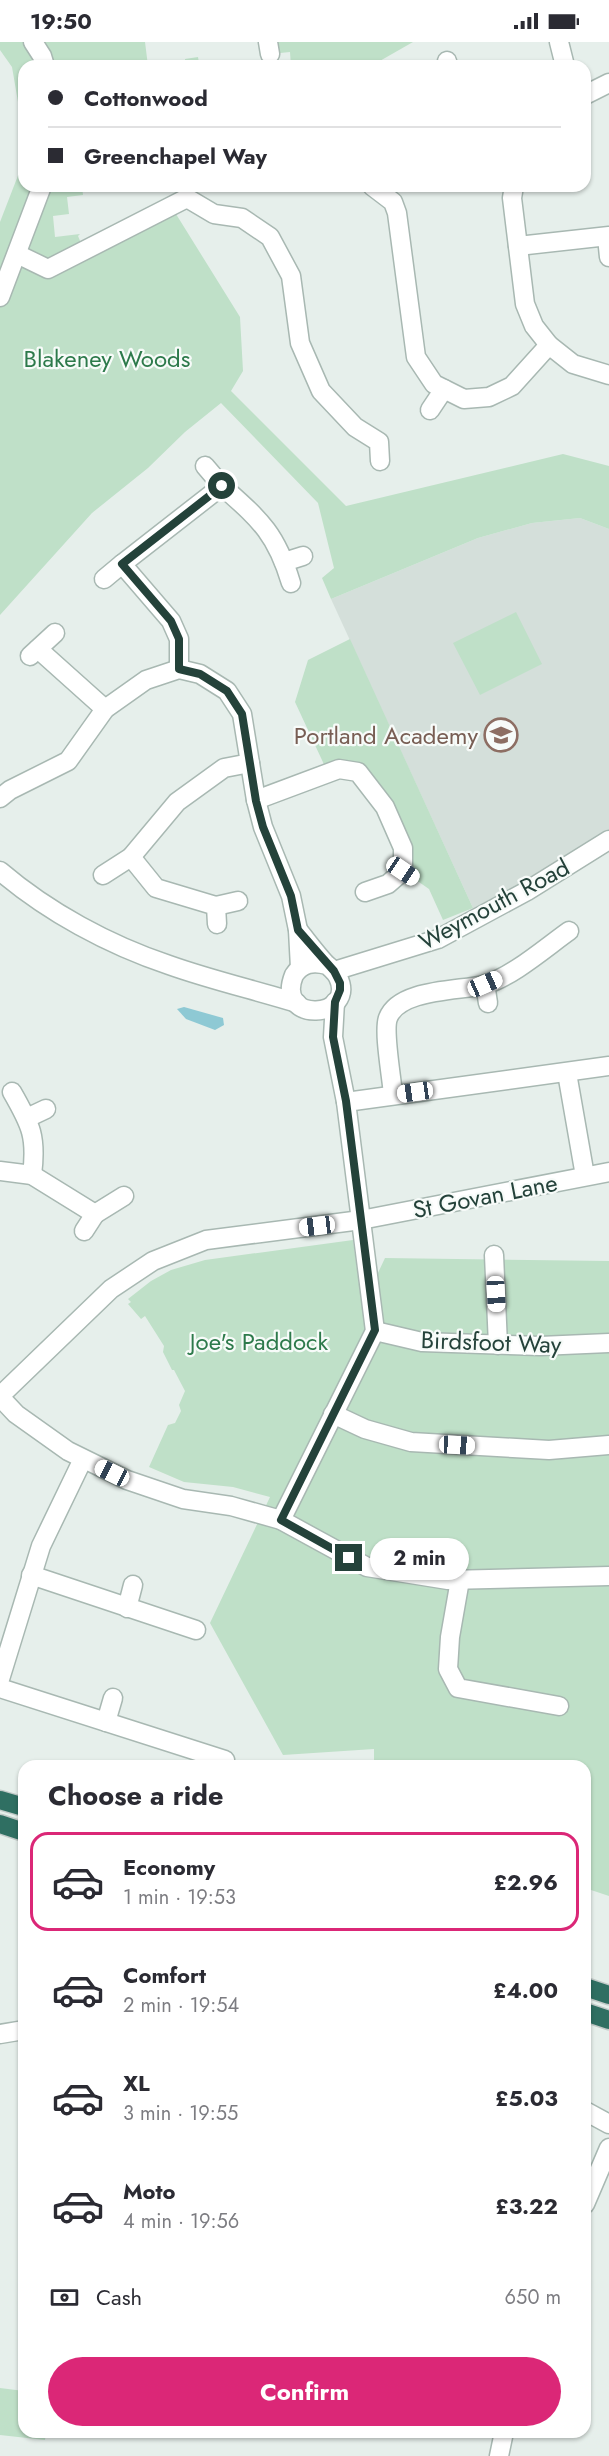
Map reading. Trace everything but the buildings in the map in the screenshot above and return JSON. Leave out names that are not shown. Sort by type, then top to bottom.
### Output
[{"type":"highway","points":[[0,1800],[18,1805]]},
{"type":"highway","points":[[0,1824],[18,1830]]},
{"type":"highway","points":[[591,1989],[609,1995]]},
{"type":"highway","points":[[591,2014],[609,2020]]},
{"type":"street","points":[[33,42],[43,60]]},
{"type":"street","points":[[559,42],[564,60]]},
{"type":"street","points":[[591,92],[609,83]]},
{"type":"street","points":[[2,287],[40,192]]},
{"type":"street","points":[[380,192],[393,202],[399,219],[416,357],[434,384],[464,399],[489,397],[512,386],[549,345]]},
{"type":"street","points":[[513,192],[525,304],[534,326],[549,345],[573,364],[609,375]]},
{"type":"street","points":[[17,254],[48,269],[188,198],[214,214],[242,218],[270,237],[291,276],[300,343],[321,391],[356,427],[385,447]]},
{"type":"street","points":[[518,246],[608,237],[609,257]]},
{"type":"street","points":[[430,410],[444,389]]},
{"type":"street","points":[[205,466],[273,537],[291,584]]},
{"type":"street","points":[[104,579],[222,486]]},
{"type":"street","points":[[284,562],[303,556]]},
{"type":"street","points":[[122,564],[171,621],[179,639],[179,669]]},
{"type":"street","points":[[55,633],[33,653],[105,709]]},
{"type":"street","points":[[3,788],[68,761],[105,709],[146,680],[179,669],[200,674],[227,691],[242,714],[256,801],[263,827],[291,896],[298,930],[297,972],[291,993],[333,1037]]},
{"type":"street","points":[[103,875],[131,857],[177,802],[224,768],[250,763]]},
{"type":"street","points":[[256,801],[339,769],[358,772],[385,807],[403,848],[410,875],[365,892]]},
{"type":"street","name":"Weymouth Road","points":[[330,968],[374,959],[438,939],[527,891],[609,840]]},
{"type":"street","points":[[131,857],[156,888],[216,915],[238,901]]},
{"type":"street","points":[[0,872],[22,890],[100,936],[168,965],[252,989],[304,1007],[324,1010],[338,996]]},
{"type":"street","points":[[281,1520],[375,1330],[346,1101],[333,1037],[340,983],[298,930]]},
{"type":"street","points":[[393,1095],[387,1027],[392,1011],[410,998],[485,984],[510,972],[569,931]]},
{"type":"street","name":"Weymouth Road","points":[[338,996],[374,959]]},
{"type":"street","points":[[252,989],[297,972],[313,963],[330,968]]},
{"type":"street","points":[[485,984],[488,1003]]},
{"type":"street","points":[[346,1101],[609,1066]]},
{"type":"street","points":[[567,1072],[585,1176]]},
{"type":"street","points":[[12,1092],[27,1118],[34,1139],[32,1175]]},
{"type":"street","points":[[27,1118],[46,1109]]},
{"type":"street","points":[[0,1171],[32,1175],[95,1214]]},
{"type":"street","name":"St Govan Lane","points":[[0,1396],[111,1288],[153,1261],[206,1240],[361,1220],[609,1172]]},
{"type":"street","points":[[84,1231],[95,1214],[124,1196]]},
{"type":"street","points":[[494,1255],[498,1345]]},
{"type":"street","name":"Birdsfoot Way","points":[[375,1330],[422,1342],[540,1346],[609,1343]]},
{"type":"street","points":[[0,1396],[16,1414],[83,1459],[127,1480],[183,1499],[231,1506],[281,1520],[367,1567],[448,1580],[609,1576]]},
{"type":"street","points":[[333,1414],[365,1429],[411,1442],[549,1450],[609,1445]]},
{"type":"street","points":[[0,1679],[31,1575],[42,1546],[83,1459]]},
{"type":"street","points":[[31,1575],[196,1630]]},
{"type":"street","points":[[460,1580],[450,1637],[448,1669],[458,1688],[559,1706]]},
{"type":"street","points":[[127,1608],[133,1585]]},
{"type":"street","points":[[0,1688],[225,1760]]},
{"type":"street","points":[[106,1722],[113,1698]]},
{"type":"street","points":[[0,2034],[18,2031]]},
{"type":"street","points":[[591,2114],[609,2124]]},
{"type":"street","points":[[591,2190],[609,2148]]},
{"type":"street","points":[[499,2456],[503,2438]]},
{"type":"shaded area","name":"Portland Academy","points":[[580,518],[609,529],[609,830],[524,882],[473,908],[331,599],[478,538],[532,523]]},
{"type":"green space","points":[[0,42],[145,42],[147,60],[18,60],[18,102],[12,67],[0,50]]},
{"type":"green space","points":[[268,42],[413,42],[382,60],[291,60],[290,52],[270,54]]},
{"type":"green space","points":[[198,57],[198,60],[185,60]]},
{"type":"green space","name":"Blakeney Woods","points":[[18,176],[18,192],[83,192],[83,195],[67,197],[69,214],[53,216],[55,237],[80,234],[78,236],[84,250],[171,206],[240,317],[243,371],[231,391],[346,506],[563,454],[609,466],[609,529],[580,518],[532,523],[478,538],[331,599],[322,578],[334,568],[318,503],[221,403],[185,432],[148,468],[92,513],[0,615],[0,222]]},
{"type":"green space","points":[[516,612],[542,664],[480,695],[453,643]]},
{"type":"green space","points":[[350,639],[473,908],[443,920],[429,889],[403,871],[403,848],[358,772],[328,773],[295,702],[308,660]]},
{"type":"green space","name":"Joe's Paddock","points":[[353,1240],[362,1307],[385,1258],[609,1261],[609,1896],[591,1890],[591,1760],[374,1760],[374,1749],[283,1755],[210,1623],[270,1497],[233,1487],[184,1482],[149,1467],[168,1425],[175,1423],[181,1411],[179,1405],[185,1391],[163,1352],[164,1346],[145,1316],[141,1319],[128,1304],[131,1302],[128,1299],[151,1281],[171,1270],[205,1260]]},
{"type":"green space","points":[[0,2388],[18,2390],[18,2437],[0,2435]]},
{"type":"water","points":[[184,1007],[223,1018],[224,1025],[215,1030],[186,1019],[177,1009]]},
{"type":"place","name":"Portland Academy","points":[[501,735]]},
{"type":"route","points":[[222,486],[122,564],[171,621],[179,639],[179,669],[200,674],[227,691],[242,714],[256,801],[263,827],[291,896],[298,930],[334,971],[340,983],[335,1002],[333,1037],[346,1101],[375,1330],[281,1520],[349,1558]]}]
